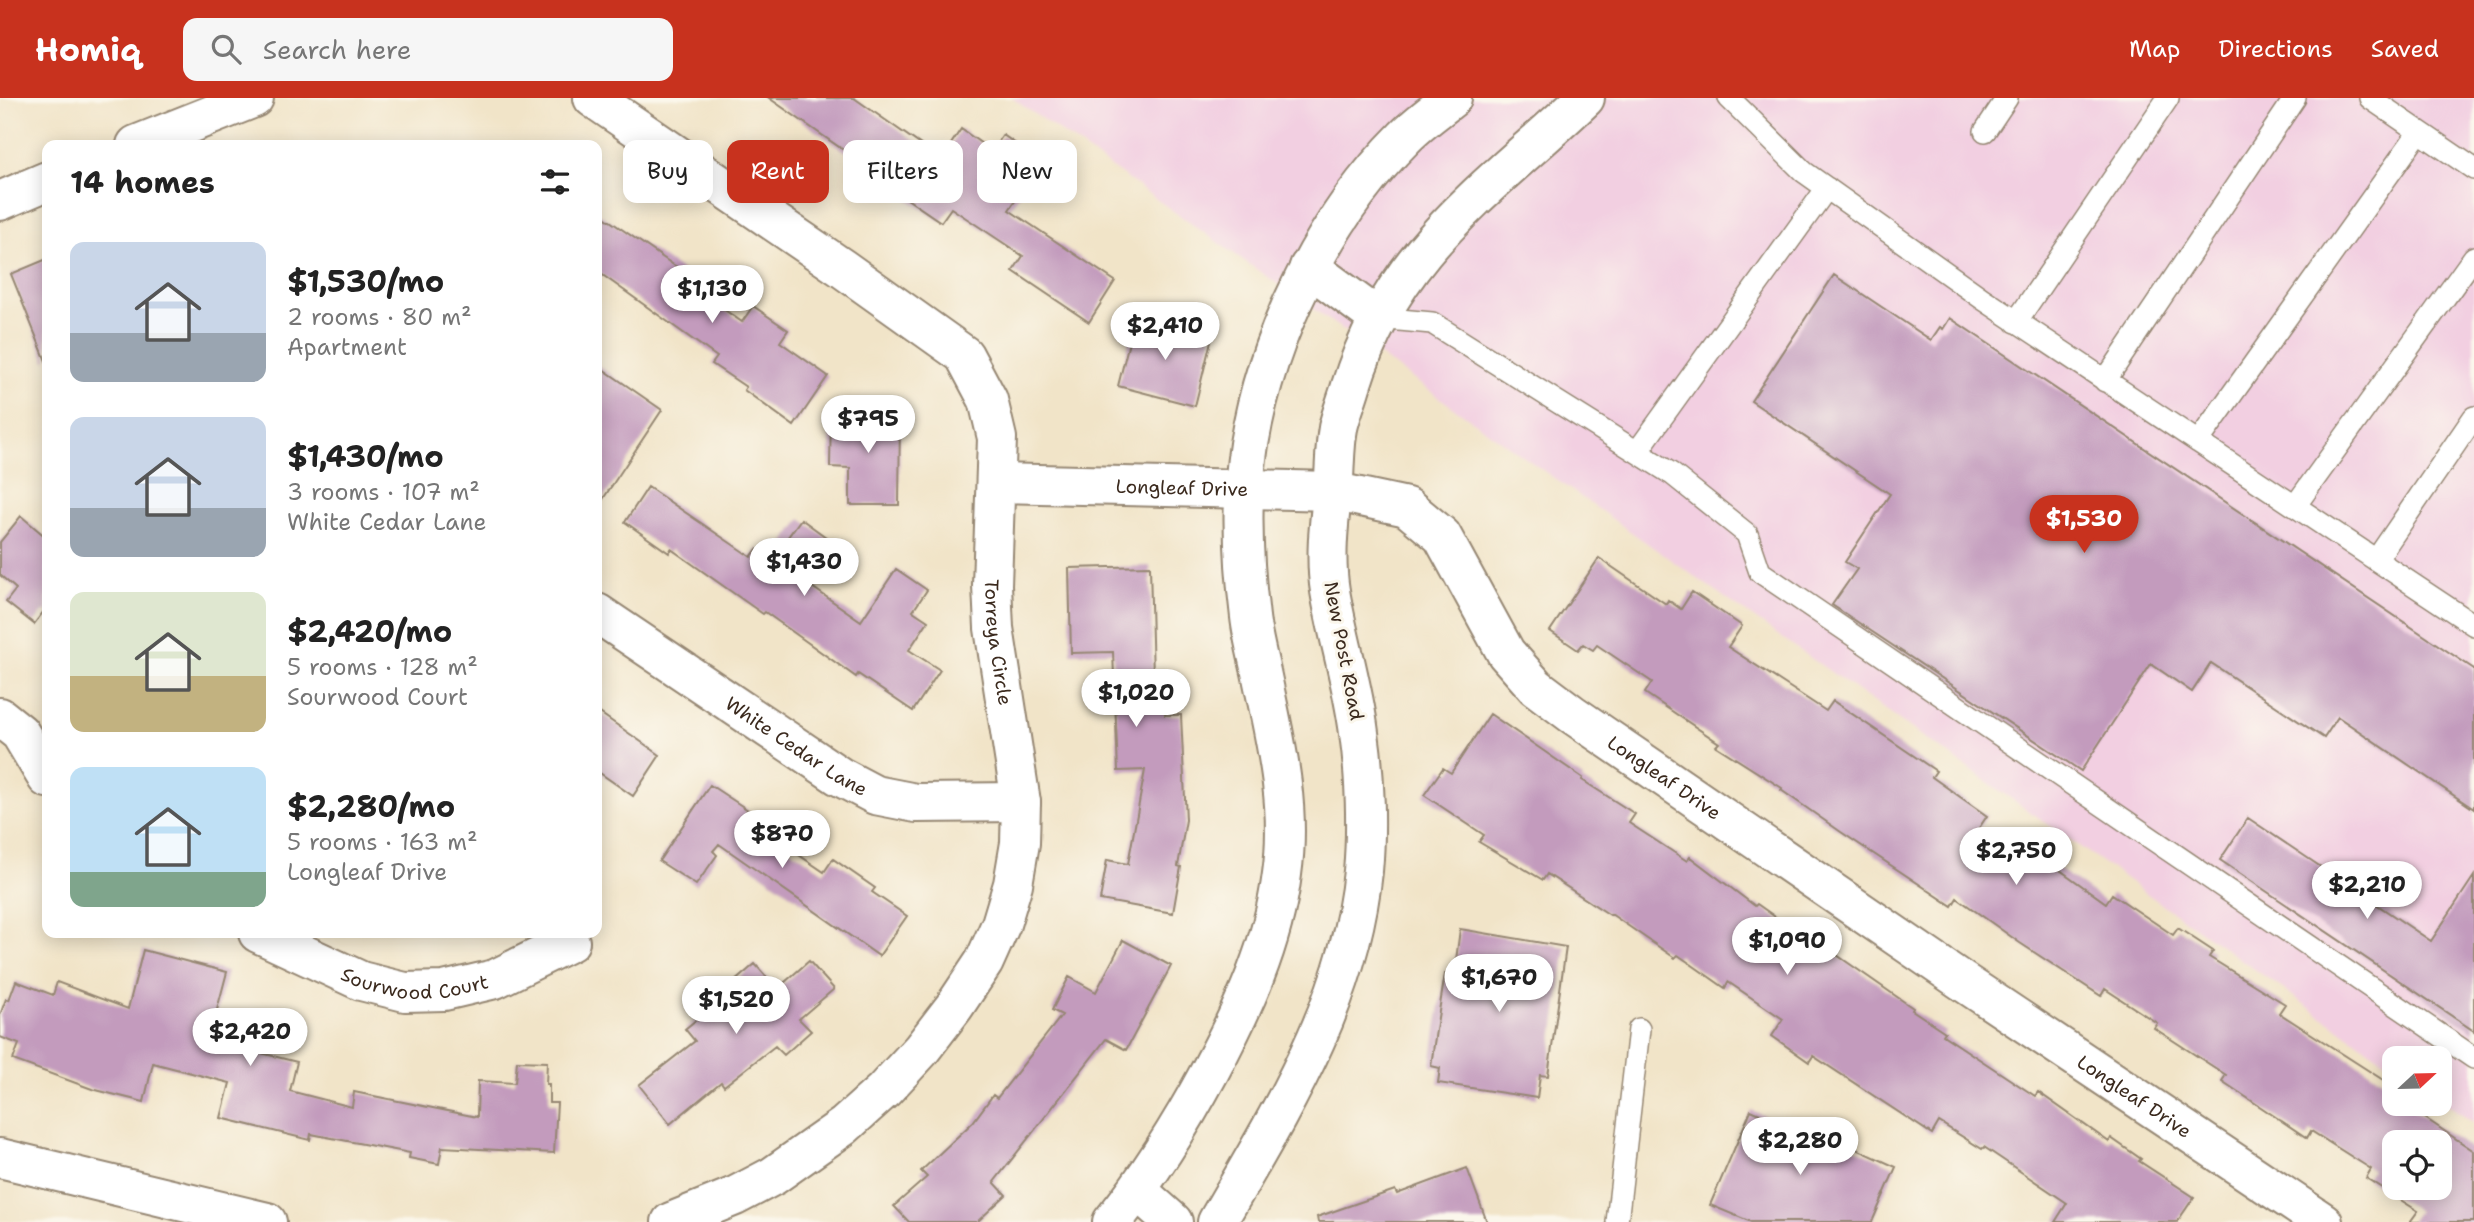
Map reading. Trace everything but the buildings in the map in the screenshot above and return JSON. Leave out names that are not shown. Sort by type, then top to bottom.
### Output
[{"type":"street","points":[[150,140],[254,98]]},
{"type":"street","name":"Torreya Circle","points":[[593,98],[964,355],[988,400],[997,438],[992,585],[994,628],[1021,802],[1018,857],[1001,924],[984,961],[954,1007],[921,1050],[884,1090],[810,1152],[736,1196],[671,1222]]},
{"type":"street","points":[[1112,1222],[1138,1191],[1184,1119],[1233,1029],[1272,929],[1282,873],[1286,815],[1279,757],[1250,620],[1243,539],[1249,444],[1262,387],[1291,303],[1309,267],[1342,215],[1377,167],[1406,136],[1452,98]]},
{"type":"street","name":"New Post Road","points":[[1217,1222],[1288,1100],[1329,1013],[1347,956],[1363,871],[1365,821],[1360,733],[1330,589],[1327,544],[1338,428],[1358,365],[1378,318],[1405,274],[1434,238],[1465,205],[1535,146],[1585,98]]},
{"type":"street","points":[[0,201],[42,183]]},
{"type":"street","points":[[1309,267],[1378,318]]},
{"type":"street","name":"Longleaf Drive","points":[[996,484],[1332,491],[1406,507],[1441,536],[1506,653],[1536,687],[1951,973],[2323,1222]]},
{"type":"street","name":"White Cedar Lane","points":[[602,616],[839,775],[875,795],[916,803],[1021,802]]},
{"type":"street","points":[[0,717],[20,733],[42,770]]},
{"type":"street","name":"Sourwood Court","points":[[269,938],[361,981],[405,992],[444,991],[495,979],[570,942]]},
{"type":"street","points":[[0,1158],[267,1222]]},
{"type":"street","points":[[1138,1191],[1173,1222]]},
{"type":"lane","points":[[1729,98],[1804,172],[2017,322],[2376,560],[2472,620]]},
{"type":"lane","points":[[1985,131],[2007,98]]},
{"type":"lane","points":[[2017,322],[2168,98]]},
{"type":"lane","points":[[2105,381],[2295,98]]},
{"type":"lane","points":[[2370,98],[2474,169]]},
{"type":"lane","points":[[2198,442],[2419,132]]},
{"type":"lane","points":[[1637,452],[1827,188]]},
{"type":"lane","points":[[2295,506],[2474,257]]},
{"type":"lane","points":[[1378,318],[1432,323],[1672,474],[1747,534],[1760,572],[2474,1058]]},
{"type":"lane","points":[[2376,560],[2474,417]]},
{"type":"lane","points":[[1617,1222],[1639,1029]]},
{"type":"shaded area","points":[[1012,98],[2474,98],[2474,1123],[2452,1107],[2452,1046],[2382,1046],[2382,1059],[1077,144],[1077,140],[1072,140]]}]
